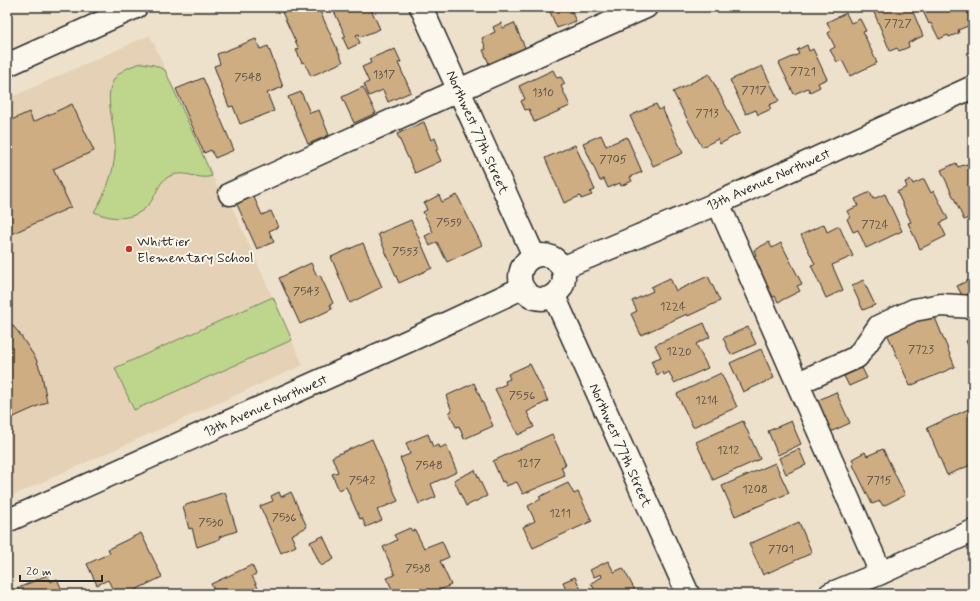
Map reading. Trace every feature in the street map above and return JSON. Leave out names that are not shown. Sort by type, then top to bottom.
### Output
[{"type":"street","points":[[7,64],[136,7]]},
{"type":"street","name":"Northwest 77th Street","points":[[421,7],[534,256]]},
{"type":"street","points":[[230,194],[646,7]]},
{"type":"street","name":"13th Avenue Northwest","points":[[562,268],[718,202],[973,87]]},
{"type":"street","points":[[718,202],[881,573]]},
{"type":"street","points":[[534,256],[549,256],[562,268],[564,278],[563,285],[559,292],[554,296],[547,299],[533,298],[522,288],[520,273],[523,266],[534,256]]},
{"type":"street","name":"13th Avenue Northwest","points":[[7,521],[415,338],[522,288]]},
{"type":"street","name":"Northwest 77th Street","points":[[554,296],[688,594]]},
{"type":"street","points":[[798,383],[856,356],[879,326],[914,310],[940,305],[973,307]]},
{"type":"street","points":[[830,594],[881,573],[973,530]]},
{"type":"shaded area","name":"Whittier Elementary School","points":[[150,35],[218,188],[229,200],[303,365],[7,498],[7,99]]},
{"type":"green space","points":[[142,63],[154,65],[165,70],[212,176],[202,177],[176,174],[170,176],[163,181],[152,200],[140,212],[126,217],[110,217],[94,212],[102,198],[113,168],[115,138],[110,111],[109,98],[111,87],[116,77],[126,69]]},
{"type":"green space","points":[[273,297],[292,340],[134,410],[115,368]]},
{"type":"building","points":[[286,7],[318,7],[343,62],[311,76],[304,62],[302,63],[296,50],[299,49],[281,10]]},
{"type":"building","points":[[332,7],[370,7],[380,29],[360,37],[359,34],[356,35],[360,43],[348,49],[343,38],[346,37]]},
{"type":"building","points":[[548,7],[569,7],[576,21],[557,28]]},
{"type":"building","points":[[880,7],[911,7],[923,36],[908,43],[909,47],[899,51],[897,48],[890,51],[873,10]]},
{"type":"building","points":[[921,7],[965,7],[973,24],[958,30],[959,33],[949,37],[948,35],[939,39],[931,23],[929,24]]},
{"type":"building","points":[[846,13],[851,23],[860,19],[866,31],[863,32],[877,63],[850,76],[842,60],[837,62],[830,50],[835,47],[828,33],[831,31],[827,22]]},
{"type":"building","points":[[501,23],[503,28],[514,23],[527,52],[491,68],[483,50],[486,49],[482,38],[495,32],[493,27]]},
{"type":"building","points":[[256,39],[260,49],[268,46],[283,87],[267,93],[274,111],[240,124],[233,106],[229,107],[214,66],[220,64],[217,54]]},
{"type":"building","points":[[807,45],[809,51],[813,49],[827,79],[818,83],[820,87],[810,92],[808,88],[794,94],[779,63],[799,54],[797,50]]},
{"type":"building","points":[[395,49],[401,62],[398,63],[411,92],[388,102],[383,90],[369,96],[364,84],[369,82],[362,67],[371,63],[369,59]]},
{"type":"building","points":[[762,66],[779,101],[769,105],[771,109],[758,115],[756,110],[746,114],[730,80]]},
{"type":"building","points":[[553,70],[557,78],[561,77],[565,84],[561,86],[570,106],[534,122],[529,109],[525,110],[521,101],[525,99],[519,86]]},
{"type":"building","points":[[709,74],[740,133],[720,144],[718,139],[702,147],[673,92]]},
{"type":"building","points":[[203,78],[234,150],[215,158],[211,150],[204,153],[176,89]]},
{"type":"building","points":[[363,87],[376,113],[354,123],[342,97]]},
{"type":"building","points":[[301,92],[310,113],[319,110],[329,135],[308,144],[288,97]]},
{"type":"building","points":[[72,104],[94,151],[53,169],[71,207],[7,236],[7,122],[29,112],[33,122]]},
{"type":"building","points":[[656,104],[659,110],[662,108],[683,153],[653,166],[630,116]]},
{"type":"building","points":[[424,122],[431,140],[435,138],[439,149],[436,150],[441,161],[415,173],[397,134]]},
{"type":"building","points":[[601,135],[606,146],[627,137],[642,172],[630,177],[632,181],[621,186],[620,183],[608,188],[604,179],[600,181],[583,143]]},
{"type":"building","points":[[575,145],[595,190],[590,192],[592,195],[581,199],[580,196],[564,203],[545,158]]},
{"type":"building","points":[[956,163],[958,167],[967,164],[969,168],[973,168],[973,216],[964,220],[941,170]]},
{"type":"building","points":[[924,179],[931,193],[934,191],[948,219],[940,223],[946,236],[920,249],[908,223],[911,222],[897,192],[907,187],[905,182],[911,180],[913,184]]},
{"type":"building","points":[[870,192],[873,199],[885,194],[902,231],[866,248],[858,230],[853,232],[847,219],[850,217],[847,211],[858,206],[855,199]]},
{"type":"building","points":[[252,193],[262,215],[271,211],[278,227],[269,231],[274,242],[257,249],[235,200]]},
{"type":"building","points":[[439,195],[442,202],[457,195],[482,245],[447,262],[437,242],[430,246],[425,236],[433,232],[423,212],[427,210],[424,203]]},
{"type":"building","points":[[411,220],[432,268],[399,283],[378,234]]},
{"type":"building","points":[[824,224],[827,232],[839,226],[853,256],[832,265],[843,290],[826,298],[811,265],[815,264],[801,235]]},
{"type":"building","points":[[769,242],[772,248],[781,243],[802,284],[797,286],[800,291],[778,302],[775,296],[773,297],[752,257],[756,255],[754,250]]},
{"type":"building","points":[[363,243],[382,287],[350,303],[331,257]]},
{"type":"building","points":[[311,263],[317,276],[320,275],[333,303],[330,305],[332,309],[300,324],[279,278]]},
{"type":"building","points":[[708,276],[720,301],[641,335],[631,314],[637,311],[632,301],[653,291],[651,287],[670,278],[676,291]]},
{"type":"building","points":[[973,278],[973,295],[964,299],[957,286]]},
{"type":"building","points":[[863,280],[875,305],[863,310],[852,286]]},
{"type":"building","points":[[934,315],[955,367],[910,386],[886,331],[923,316]]},
{"type":"building","points":[[7,319],[19,333],[36,359],[42,375],[47,402],[7,420]]},
{"type":"building","points":[[704,323],[710,337],[696,344],[708,368],[674,383],[669,372],[664,375],[662,372],[657,375],[651,361],[661,357],[655,345]]},
{"type":"building","points":[[748,327],[756,344],[731,355],[723,338]]},
{"type":"building","points":[[973,338],[973,356],[966,341]]},
{"type":"building","points":[[761,349],[774,378],[743,392],[730,363]]},
{"type":"building","points":[[530,364],[548,401],[527,412],[534,427],[518,435],[495,389],[506,384],[505,381],[510,379],[508,374]]},
{"type":"building","points":[[862,368],[867,378],[849,386],[844,376]]},
{"type":"building","points":[[721,373],[737,407],[693,427],[677,394]]},
{"type":"building","points":[[474,383],[493,426],[464,439],[459,426],[456,427],[449,412],[452,411],[446,396]]},
{"type":"building","points":[[836,392],[850,423],[826,434],[812,403]]},
{"type":"building","points":[[973,407],[973,464],[947,475],[927,428]]},
{"type":"building","points":[[743,421],[760,459],[713,480],[696,442]]},
{"type":"building","points":[[791,421],[801,444],[778,455],[768,431]]},
{"type":"building","points":[[428,434],[433,447],[439,445],[440,448],[446,445],[457,472],[431,484],[436,497],[419,504],[400,458],[410,454],[406,443]]},
{"type":"building","points":[[552,434],[566,465],[561,467],[565,476],[523,494],[517,482],[506,486],[504,481],[502,482],[493,461]]},
{"type":"building","points":[[372,439],[398,501],[377,510],[382,520],[366,527],[362,518],[360,519],[346,487],[339,490],[332,474],[338,472],[332,457]]},
{"type":"building","points":[[799,449],[806,465],[786,474],[779,458]]},
{"type":"building","points":[[883,449],[905,495],[883,506],[880,501],[872,504],[853,465],[854,463],[852,459],[865,452],[867,456]]},
{"type":"building","points":[[775,463],[789,493],[735,516],[722,486]]},
{"type":"building","points":[[475,470],[487,496],[466,506],[454,480]]},
{"type":"building","points":[[568,483],[574,494],[578,492],[592,521],[533,548],[523,527],[535,521],[528,506],[541,499],[539,497]]},
{"type":"building","points":[[225,492],[237,531],[197,547],[192,528],[189,529],[183,506]]},
{"type":"building","points":[[279,492],[281,497],[291,492],[307,527],[291,535],[296,546],[281,553],[260,506],[273,501],[271,496]]},
{"type":"building","points":[[799,522],[812,553],[763,575],[749,544]]},
{"type":"building","points":[[410,528],[412,531],[415,530],[424,548],[442,541],[449,557],[440,561],[451,585],[431,594],[394,594],[387,578],[395,575],[383,547],[397,540],[394,535]]},
{"type":"building","points":[[141,533],[162,577],[127,594],[115,594],[108,580],[97,585],[87,564],[110,553],[108,549]]},
{"type":"building","points":[[323,536],[334,559],[321,566],[310,542]]},
{"type":"building","points":[[608,561],[614,572],[623,568],[637,594],[597,594],[591,583],[602,577],[601,574],[594,577],[590,570]]},
{"type":"building","points":[[252,565],[256,574],[252,576],[261,594],[216,594],[211,584]]},
{"type":"building","points":[[47,575],[51,582],[57,579],[64,594],[13,594],[12,591]]},
{"type":"building","points":[[575,577],[583,594],[567,594],[563,582]]},
{"type":"building","points":[[319,588],[322,594],[307,594]]},
{"type":"place","name":"Whittier Elementary School","points":[[129,249]]}]
